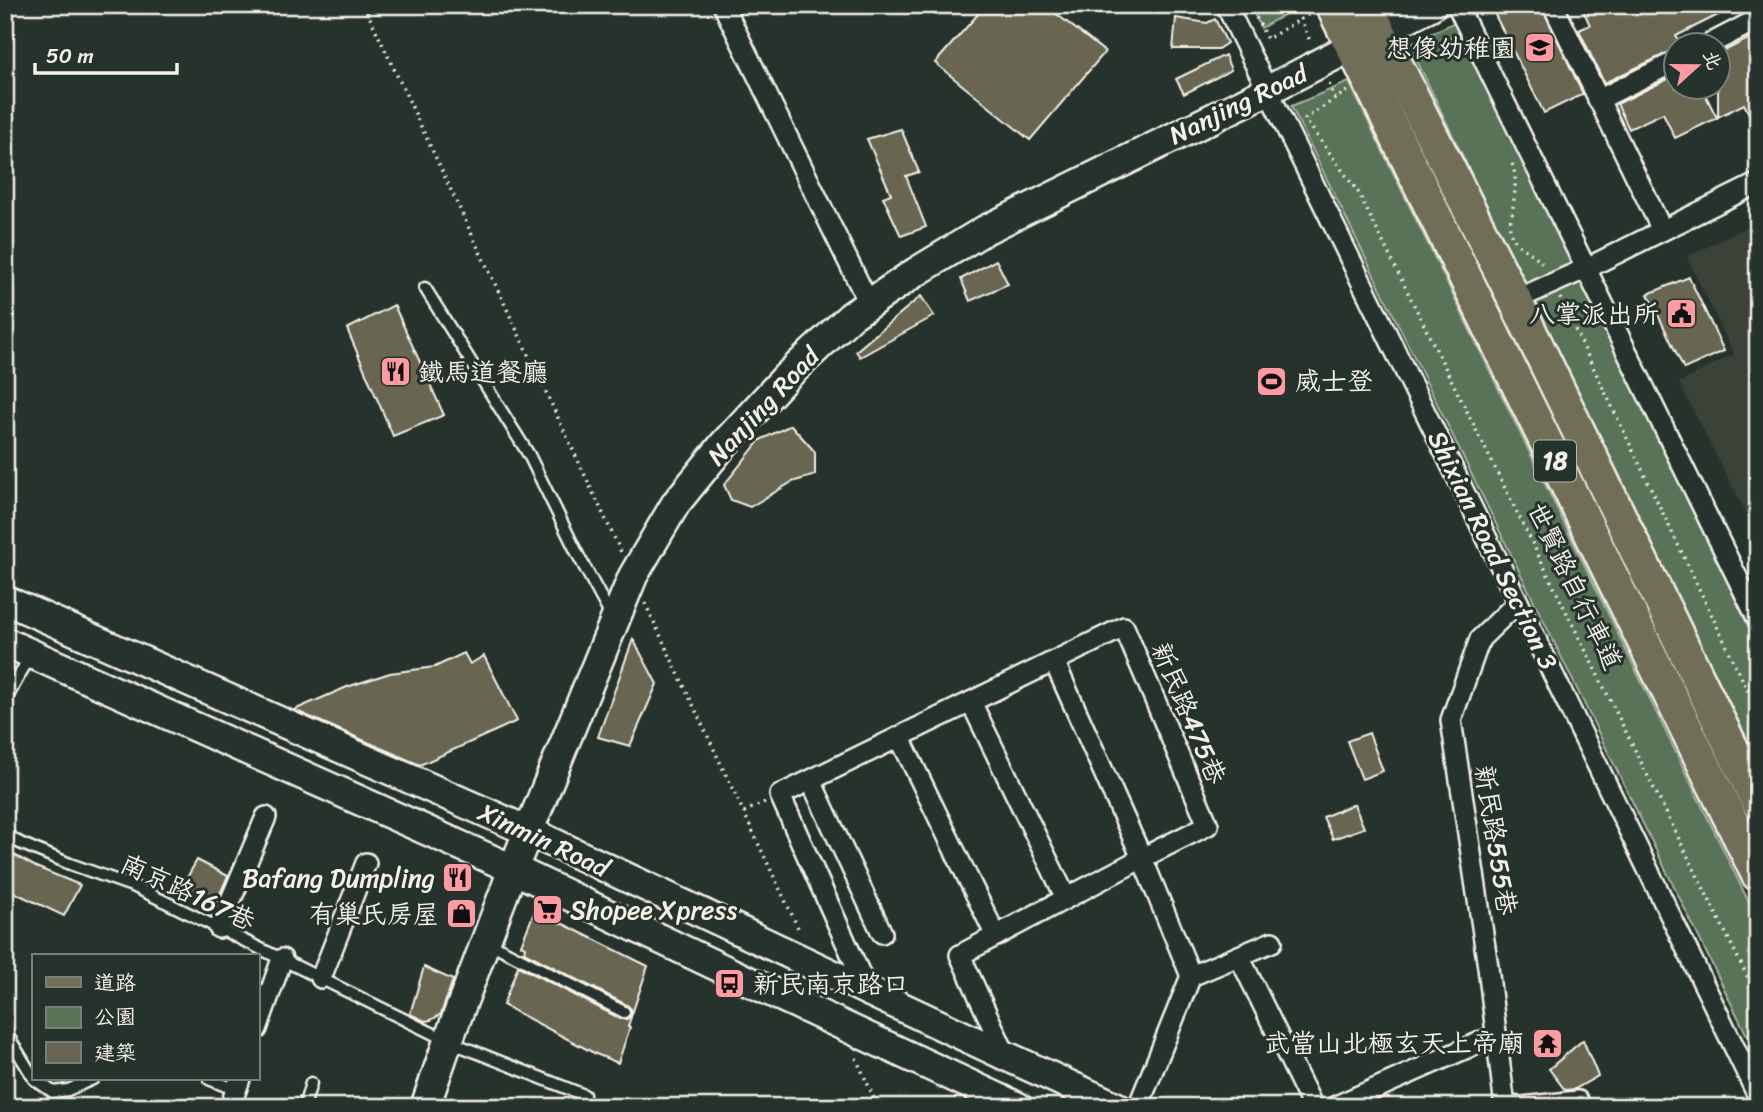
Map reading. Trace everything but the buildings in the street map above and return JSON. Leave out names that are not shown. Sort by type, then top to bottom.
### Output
[{"type":"main road","name":"18","points":[[1332,5],[1758,875]]},
{"type":"main road","name":"18","points":[[1373,19],[1515,300],[1758,802]]},
{"type":"street","points":[[723,5],[869,304]]},
{"type":"street","name":"Shixian Road Section 3","points":[[1226,5],[1758,1096]]},
{"type":"street","name":"Nanjing Road","points":[[425,1107],[513,869],[633,576],[676,503],[724,444],[786,377],[851,316],[916,272],[985,230],[1352,47],[1373,19],[1432,5]]},
{"type":"street","points":[[1457,5],[1758,620]]},
{"type":"street","points":[[1553,5],[1662,230]]},
{"type":"street","points":[[1732,32],[1758,19]]},
{"type":"street","points":[[1598,100],[1662,68]]},
{"type":"street","points":[[1515,300],[1587,268],[1758,183]]},
{"type":"street","name":"Xinmin Road","points":[[5,600],[528,831],[1117,1107]]},
{"type":"street","name":"新民路555巷","points":[[1505,1106],[1486,953],[1451,720],[1480,639],[1518,602]]},
{"type":"street","name":"新民路475巷","points":[[868,992],[780,795],[1124,627],[1208,825],[960,955],[1006,1056]]},
{"type":"street","name":"Xinmin Road","points":[[18,648],[513,869],[1018,1107]]},
{"type":"street","points":[[1054,661],[1142,858],[1191,976],[1138,1107]]},
{"type":"street","points":[[971,702],[1066,898]]},
{"type":"street","points":[[900,738],[996,936]]},
{"type":"street","points":[[811,781],[882,933]]},
{"type":"street","points":[[219,928],[266,817]]},
{"type":"street","points":[[321,978],[366,863]]},
{"type":"street","points":[[1191,976],[1272,942]]},
{"type":"street","points":[[1240,956],[1312,1107]]},
{"type":"street","points":[[259,1023],[282,959]]},
{"type":"street","points":[[1334,1107],[1496,1035]]},
{"type":"street","points":[[1505,1106],[1522,1107],[1578,1101],[1582,1107]]},
{"type":"lane","points":[[425,288],[528,455],[615,623]]},
{"type":"lane","points":[[5,701],[18,648]]},
{"type":"lane","name":"南京路167巷","points":[[5,834],[70,864],[135,887],[448,1041],[584,1095],[583,1107]]},
{"type":"lane","points":[[486,941],[624,1012]]},
{"type":"lane","points":[[5,1031],[32,1075]]},
{"type":"lane","points":[[37,1080],[53,1092],[68,1090],[91,1080]]},
{"type":"lane","points":[[211,1080],[235,1092]]},
{"type":"lane","points":[[304,1107],[311,1083]]},
{"type":"path","points":[[1250,5],[1267,39],[1300,18]]},
{"type":"path","points":[[1417,54],[1452,36]]},
{"type":"path","name":"世賢路自行車道","points":[[1335,98],[1305,119],[1358,192],[1758,998]]},
{"type":"path","points":[[1508,157],[1514,169],[1514,197],[1509,229],[1519,247],[1542,261],[1758,712]]},
{"type":"shaded area","points":[[1758,221],[1758,536],[1679,383],[1734,354],[1687,257]]},
{"type":"green space","points":[[1250,5],[1301,5],[1261,28]]},
{"type":"green space","points":[[1457,21],[1758,646],[1758,774],[1409,44]]},
{"type":"green space","points":[[1349,82],[1758,921],[1758,1058],[1291,106]]},
{"type":"place","name":"想像幼稚園","points":[[1539,48]]},
{"type":"place","name":"八掌派出所","points":[[1682,314]]},
{"type":"place","name":"鐵馬道餐廳","points":[[395,372]]},
{"type":"place","name":"威士登","points":[[1272,381]]},
{"type":"place","name":"Bafang Dumpling","points":[[458,878]]},
{"type":"place","name":"Shopee Xpress","points":[[547,910]]},
{"type":"place","name":"有巢氏房屋","points":[[462,914]]},
{"type":"place","name":"新民南京路口","points":[[730,984]]},
{"type":"place","name":"武當山北極玄天上帝廟","points":[[1547,1043]]}]
